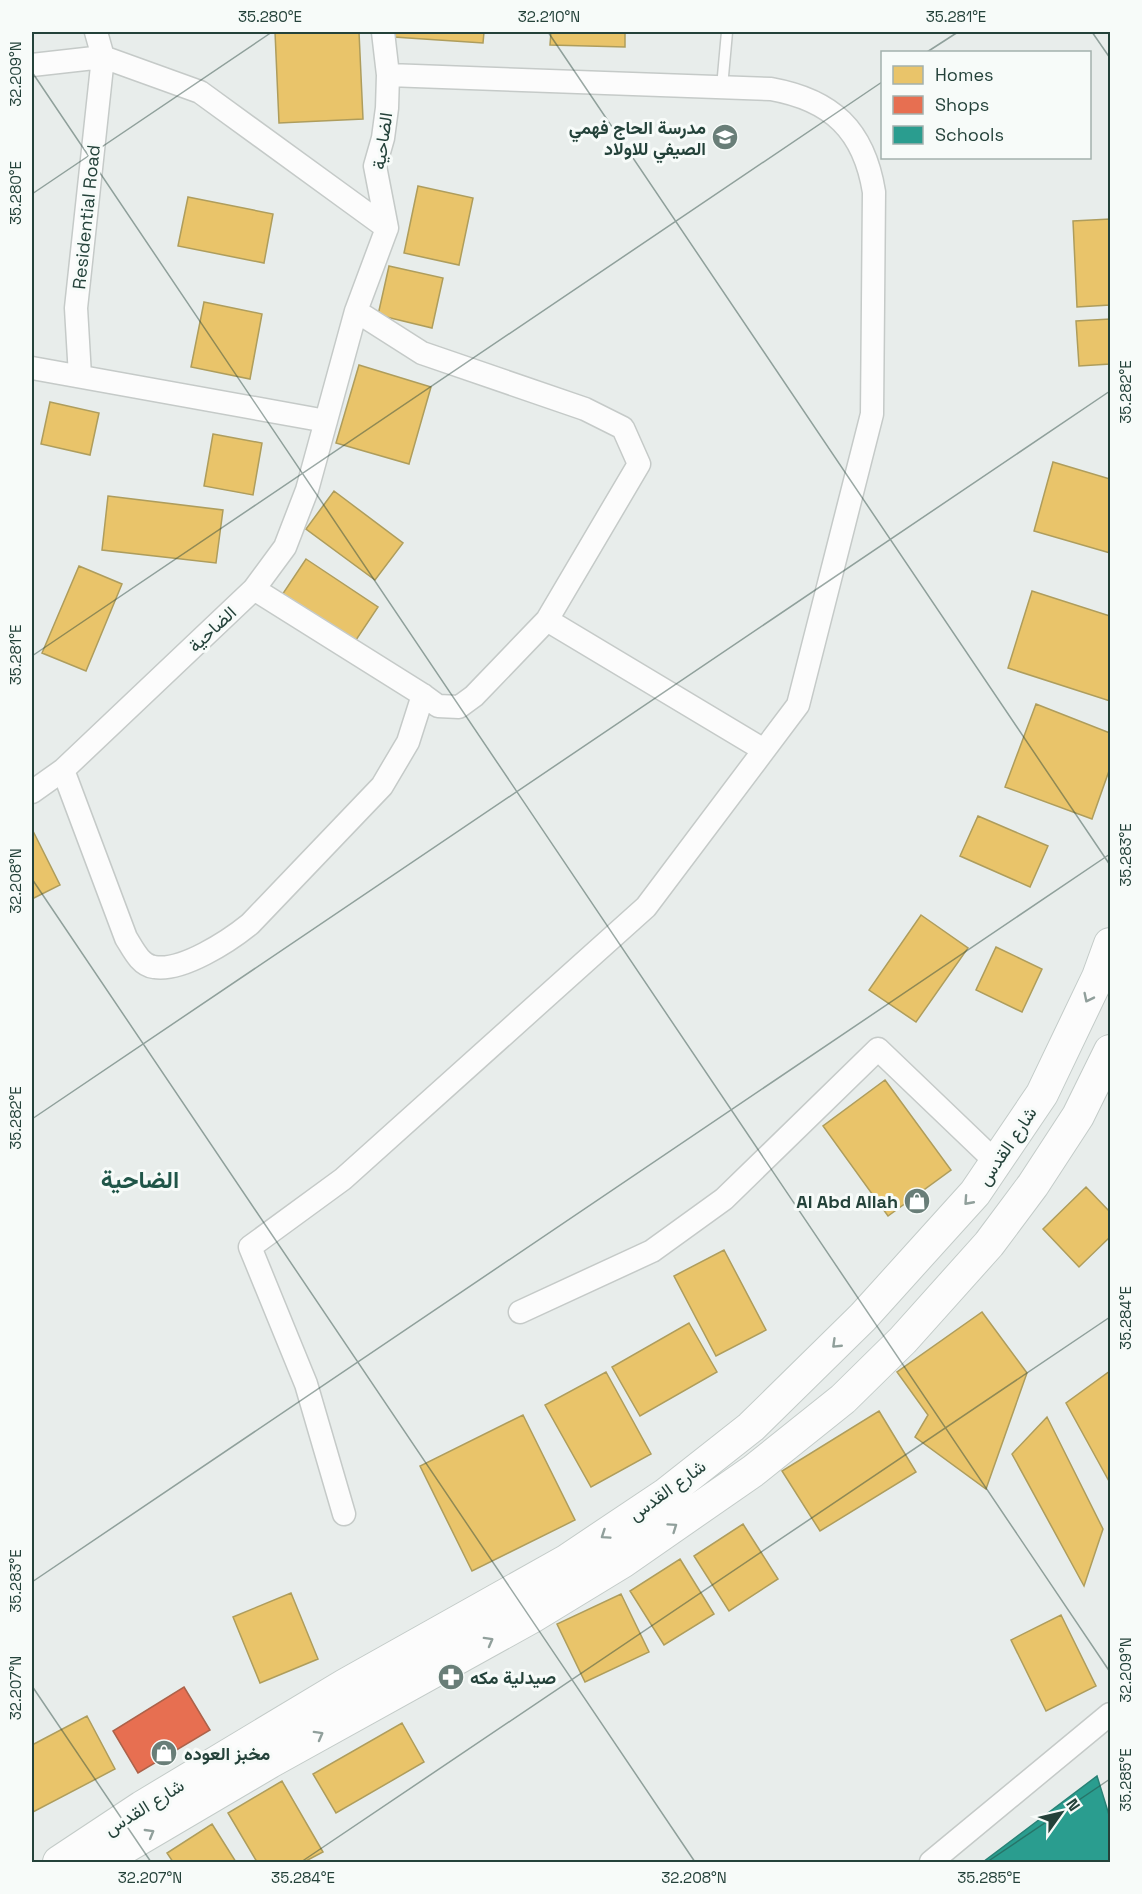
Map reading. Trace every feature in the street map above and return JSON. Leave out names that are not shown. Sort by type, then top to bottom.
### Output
[{"type":"main road","name":"شارع القدس","points":[[59,1863],[142,1807],[334,1691],[566,1561],[666,1494],[750,1427],[863,1317],[975,1193],[1042,1094],[1098,977],[1110,944]]},
{"type":"main road","name":"شارع القدس","points":[[99,1863],[270,1762],[530,1618],[622,1562],[753,1471],[843,1399],[903,1340],[988,1244],[1033,1185],[1078,1116],[1110,1051]]},
{"type":"street","points":[[96,32],[103,57]]},
{"type":"street","name":"الضاحية","points":[[32,792],[63,770],[254,589],[285,547],[307,490],[356,311],[387,228],[375,166],[383,138],[387,108],[388,75],[383,32]]},
{"type":"street","points":[[32,65],[103,57],[200,92],[387,228]]},
{"type":"street","name":"Residential Road","points":[[80,376],[76,308],[103,57]]},
{"type":"street","points":[[344,1514],[306,1384],[250,1246],[343,1179],[646,907],[798,705],[872,414],[874,192],[868,164],[855,138],[843,122],[828,110],[794,93],[771,89],[388,75]]},
{"type":"street","points":[[254,589],[438,706],[459,707],[474,696],[546,620],[639,464],[623,428],[585,409],[422,353],[356,311]]},
{"type":"street","points":[[32,368],[326,421]]},
{"type":"street","points":[[546,620],[764,750]]},
{"type":"street","points":[[63,770],[126,938],[137,957],[152,967],[175,967],[228,941],[250,924],[382,786],[408,742],[423,695]]},
{"type":"street","points":[[520,1312],[652,1251],[724,1199],[878,1049],[996,1162]]},
{"type":"street","points":[[931,1863],[1110,1714]]},
{"type":"lane","points":[[722,87],[727,32]]},
{"type":"building: Homes","points":[[275,32],[359,32],[363,119],[279,123]]},
{"type":"building: Homes","points":[[395,32],[484,32],[483,43],[394,37]]},
{"type":"building: Homes","points":[[551,32],[625,32],[625,47],[550,45]]},
{"type":"building: Homes","points":[[418,186],[473,198],[459,265],[404,253]]},
{"type":"building: Homes","points":[[188,197],[273,214],[264,263],[178,246]]},
{"type":"building: Homes","points":[[1110,219],[1110,305],[1077,307],[1073,221]]},
{"type":"building: Homes","points":[[389,266],[443,278],[432,328],[378,315]]},
{"type":"building: Homes","points":[[204,302],[262,314],[250,379],[191,367]]},
{"type":"building: Homes","points":[[1110,319],[1110,364],[1079,366],[1076,321]]},
{"type":"building: Homes","points":[[359,365],[431,387],[409,464],[336,443]]},
{"type":"building: Homes","points":[[50,402],[99,413],[90,455],[41,444]]},
{"type":"building: Homes","points":[[213,434],[262,443],[253,495],[204,486]]},
{"type":"building: Homes","points":[[1053,462],[1110,479],[1110,553],[1034,531]]},
{"type":"building: Homes","points":[[334,491],[403,543],[375,580],[306,529]]},
{"type":"building: Homes","points":[[108,496],[223,510],[216,563],[102,550]]},
{"type":"building: Homes","points":[[306,559],[378,607],[348,652],[276,604]]},
{"type":"building: Homes","points":[[79,566],[122,584],[86,671],[42,653]]},
{"type":"building: Homes","points":[[1032,591],[1110,616],[1110,701],[1008,668]]},
{"type":"building: Homes","points":[[1036,704],[1110,733],[1110,768],[1092,819],[1005,787]]},
{"type":"building: Homes","points":[[978,816],[1048,846],[1030,887],[960,856]]},
{"type":"building: Homes","points":[[32,829],[60,885],[32,899]]},
{"type":"building: Homes","points":[[921,915],[968,948],[916,1022],[869,990]]},
{"type":"building: Homes","points":[[996,947],[1042,969],[1022,1012],[976,990]]},
{"type":"building: Homes","points":[[885,1080],[951,1170],[888,1216],[823,1126]]},
{"type":"building: Homes","points":[[1086,1187],[1110,1212],[1110,1237],[1079,1267],[1043,1229]]},
{"type":"building: Homes","points":[[724,1250],[766,1330],[716,1356],[674,1276]]},
{"type":"building: Homes","points":[[982,1312],[1027,1373],[986,1489],[915,1437],[928,1415],[897,1372]]},
{"type":"building: Homes","points":[[689,1323],[717,1372],[640,1416],[612,1367]]},
{"type":"building: Homes","points":[[1110,1371],[1110,1483],[1066,1403]]},
{"type":"building: Homes","points":[[606,1372],[651,1454],[591,1487],[545,1405]]},
{"type":"building: Homes","points":[[879,1411],[916,1472],[820,1531],[782,1471]]},
{"type":"building: Homes","points":[[523,1415],[575,1520],[472,1571],[420,1466]]},
{"type":"building: Homes","points":[[1047,1417],[1103,1529],[1084,1586],[1012,1454]]},
{"type":"building: Homes","points":[[743,1524],[778,1579],[729,1611],[694,1556]]},
{"type":"building: Homes","points":[[680,1559],[714,1614],[664,1645],[630,1591]]},
{"type":"building: Homes","points":[[291,1593],[318,1659],[260,1683],[233,1617]]},
{"type":"building: Homes","points":[[621,1594],[649,1652],[585,1682],[557,1624]]},
{"type":"building: Homes","points":[[1061,1615],[1096,1686],[1046,1711],[1011,1640]]},
{"type":"building: Homes","points":[[87,1716],[115,1769],[33,1812],[32,1745]]},
{"type":"building: Homes","points":[[402,1723],[424,1762],[336,1813],[313,1774]]},
{"type":"building: Homes","points":[[282,1781],[323,1852],[304,1862],[257,1862],[228,1813]]},
{"type":"building: Homes","points":[[212,1824],[236,1862],[173,1862],[167,1853]]},
{"type":"building: Shops","points":[[184,1687],[210,1730],[138,1773],[113,1731]]},
{"type":"building: Schools","points":[[1097,1776],[1110,1818],[1110,1862],[983,1862]]},
{"type":"place","name":"مدرسة الحاج فهمي الصيفي للاولاد","points":[[725,137]]},
{"type":"place","name":"Al Abd Allah","points":[[917,1201]]},
{"type":"place","name":"صيدلية مكه","points":[[451,1677]]},
{"type":"place","name":"مخبز العوده","points":[[164,1753]]},
{"type":"district","name":"الضاحية","points":[[140,1179]]}]
